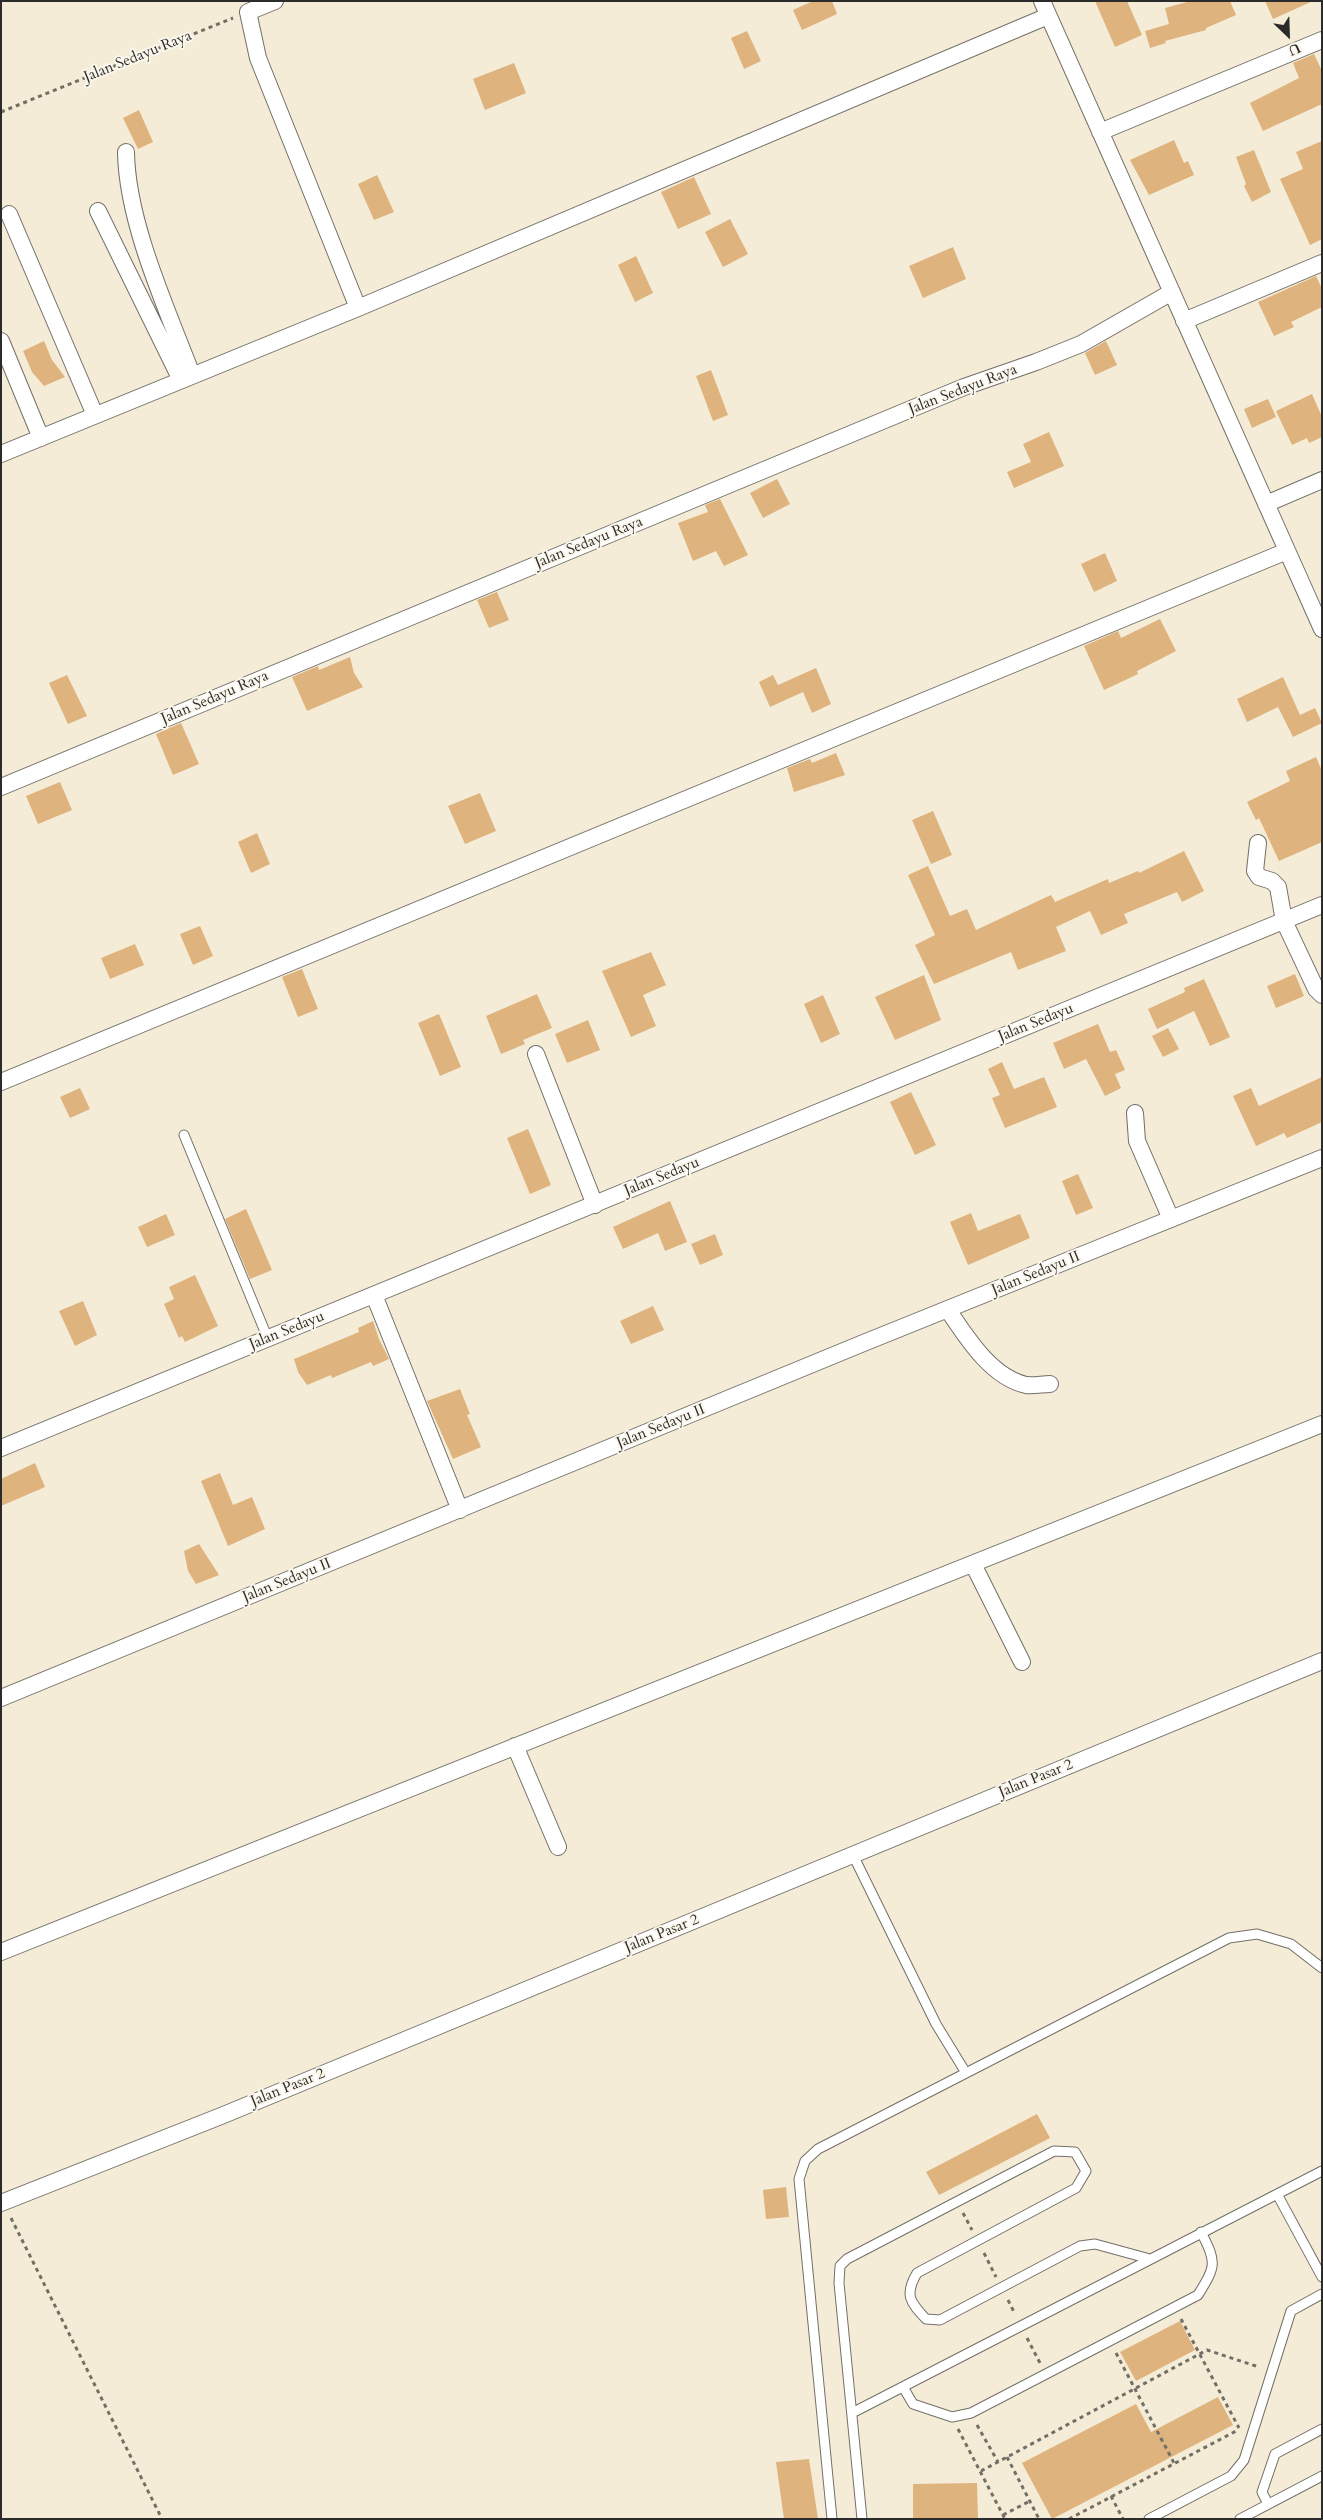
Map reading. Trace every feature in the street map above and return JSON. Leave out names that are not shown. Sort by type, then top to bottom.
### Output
[{"type":"street","points":[[275,1],[248,12],[258,58],[358,308]]},
{"type":"street","points":[[1,454],[358,308],[1045,9],[1322,629]]},
{"type":"street","points":[[1100,132],[1322,40]]},
{"type":"street","points":[[126,152],[126,173],[144,246],[187,377]]},
{"type":"street","points":[[98,210],[187,377]]},
{"type":"street","points":[[9,214],[95,416]]},
{"type":"street","points":[[1184,321],[1322,263]]},
{"type":"street","name":"Jalan Sedayu Raya","points":[[1,787],[964,387],[1081,344],[1172,292]]},
{"type":"street","points":[[1,341],[41,438]]},
{"type":"street","points":[[1266,504],[1322,480]]},
{"type":"street","points":[[1,1082],[1287,551]]},
{"type":"street","points":[[1258,843],[1255,871],[1259,877],[1272,881],[1278,887],[1284,921],[1316,990],[1322,995]]},
{"type":"street","name":"Jalan Sedayu","points":[[1,1448],[1322,905]]},
{"type":"street","points":[[536,1054],[595,1205]]},
{"type":"street","points":[[1135,1113],[1137,1141],[1171,1219]]},
{"type":"street","name":"Jalan Sedayu II","points":[[1,1698],[1322,1158]]},
{"type":"street","points":[[374,1295],[460,1510]]},
{"type":"street","points":[[948,1310],[990,1364],[1010,1378],[1027,1385],[1050,1384]]},
{"type":"street","points":[[1,1952],[1322,1424]]},
{"type":"street","points":[[973,1564],[1022,1662]]},
{"type":"street","name":"Jalan Pasar 2","points":[[2,2201],[230,2112],[1322,1661]]},
{"type":"street","points":[[514,1746],[558,1847]]},
{"type":"lane","points":[[184,1135],[268,1339]]},
{"type":"lane","points":[[852,1855],[936,2024],[966,2073]]},
{"type":"lane","points":[[832,2519],[799,2179],[806,2162],[818,2149],[1229,1938],[1257,1934],[1291,1944],[1322,1968]]},
{"type":"lane","points":[[862,2519],[838,2283],[840,2266],[847,2259],[1054,2151],[1075,2152],[1086,2171],[1076,2188],[917,2273],[909,2287],[911,2304],[926,2319],[940,2320],[1080,2246],[1095,2244],[1150,2259]]},
{"type":"lane","points":[[852,2413],[1322,2171]]},
{"type":"lane","points":[[1277,2194],[1322,2278]]},
{"type":"lane","points":[[904,2386],[913,2404],[952,2417],[971,2414],[1198,2295],[1212,2274],[1213,2255],[1201,2232]]},
{"type":"lane","points":[[1149,2519],[1231,2476],[1244,2460],[1291,2311],[1322,2294]]},
{"type":"lane","points":[[1268,2504],[1262,2492],[1275,2454],[1322,2429]]},
{"type":"lane","points":[[1240,2519],[1322,2476]]},
{"type":"path","name":"Jalan Sedayu Raya","points":[[1,112],[248,12]]},
{"type":"path","points":[[2,2201],[162,2519]]},
{"type":"path","points":[[1175,2308],[1240,2429]]},
{"type":"path","points":[[1110,2341],[1174,2463]]},
{"type":"path","points":[[981,2471],[1207,2350],[1272,2371]]},
{"type":"path","points":[[971,2414],[998,2462]]},
{"type":"path","points":[[952,2417],[1004,2517],[1030,2501]]},
{"type":"path","points":[[1068,2519],[1256,2420]]},
{"type":"path","points":[[1007,2457],[1039,2519]]},
{"type":"path","points":[[1111,2496],[1123,2519]]},
{"type":"building","points":[[813,1],[832,1],[837,14],[802,30],[793,10]]},
{"type":"building","points":[[1095,1],[1127,1],[1142,35],[1115,47]]},
{"type":"building","points":[[1191,1],[1230,1],[1236,15],[1206,28],[1206,30],[1165,41],[1166,43],[1150,48],[1145,31],[1169,24],[1165,8]]},
{"type":"building","points":[[1265,1],[1313,1],[1273,19]]},
{"type":"building","points":[[747,31],[761,61],[744,69],[731,38]]},
{"type":"building","points":[[1314,54],[1322,71],[1322,104],[1263,131],[1250,103],[1299,78],[1293,63]]},
{"type":"building","points":[[514,63],[526,93],[485,110],[473,79]]},
{"type":"building","points":[[139,110],[153,142],[138,149],[123,118]]},
{"type":"building","points":[[1174,140],[1184,163],[1188,161],[1194,175],[1149,195],[1130,160]]},
{"type":"building","points":[[1322,141],[1322,239],[1310,245],[1280,179],[1303,169],[1296,152]]},
{"type":"building","points":[[1254,150],[1271,192],[1252,202],[1244,186],[1246,184],[1236,157]]},
{"type":"building","points":[[377,175],[394,212],[374,220],[358,184]]},
{"type":"building","points":[[694,177],[711,214],[678,229],[661,192]]},
{"type":"building","points":[[730,219],[748,254],[723,267],[705,232]]},
{"type":"building","points":[[953,247],[966,279],[923,298],[909,266]]},
{"type":"building","points":[[636,256],[653,293],[635,302],[618,265]]},
{"type":"building","points":[[1316,276],[1322,289],[1322,307],[1291,322],[1294,327],[1274,336],[1258,302]]},
{"type":"building","points":[[44,341],[52,360],[65,377],[44,386],[32,372],[23,351]]},
{"type":"building","points":[[1106,341],[1117,365],[1095,375],[1085,353]]},
{"type":"building","points":[[711,370],[728,415],[713,421],[696,376]]},
{"type":"building","points":[[1312,394],[1322,417],[1322,437],[1309,443],[1307,438],[1292,445],[1276,411]]},
{"type":"building","points":[[1268,399],[1276,417],[1252,428],[1244,409]]},
{"type":"building","points":[[1049,432],[1064,466],[1014,488],[1007,472],[1031,462],[1023,444]]},
{"type":"building","points":[[777,479],[790,504],[763,518],[750,493]]},
{"type":"building","points":[[720,499],[748,555],[724,566],[716,551],[693,561],[678,523],[708,512],[705,505]]},
{"type":"building","points":[[1105,553],[1117,581],[1094,592],[1081,564]]},
{"type":"building","points":[[497,592],[509,620],[489,628],[477,600]]},
{"type":"building","points":[[1160,619],[1176,651],[1137,671],[1138,674],[1104,690],[1084,646],[1118,631],[1121,638]]},
{"type":"building","points":[[350,657],[354,673],[363,687],[307,711],[292,677],[318,666],[319,670]]},
{"type":"building","points":[[816,668],[831,704],[812,713],[803,692],[770,707],[759,682],[773,675],[778,685]]},
{"type":"building","points":[[67,675],[87,716],[68,724],[49,683]]},
{"type":"building","points":[[1283,677],[1300,715],[1315,708],[1322,723],[1293,737],[1278,707],[1247,722],[1237,699]]},
{"type":"building","points":[[181,723],[199,764],[173,775],[156,734]]},
{"type":"building","points":[[836,753],[845,775],[794,792],[787,768],[810,759],[812,763]]},
{"type":"building","points":[[1316,757],[1322,771],[1322,842],[1279,861],[1259,818],[1256,820],[1247,802],[1290,781],[1286,771]]},
{"type":"building","points":[[60,782],[72,810],[38,824],[26,796]]},
{"type":"building","points":[[480,793],[496,831],[465,844],[448,806]]},
{"type":"building","points":[[933,811],[952,855],[931,864],[912,820]]},
{"type":"building","points":[[257,833],[270,864],[251,873],[238,842]]},
{"type":"building","points":[[1184,851],[1204,891],[1182,902],[1177,892],[1124,914],[1128,923],[1101,935],[1090,911],[1056,927],[1066,951],[1018,970],[1011,952],[934,984],[915,945],[935,935],[908,875],[928,866],[950,916],[967,909],[976,930],[1051,895],[1055,902],[1108,879],[1109,883],[1138,871],[1139,873]]},
{"type":"building","points":[[200,926],[213,956],[193,965],[180,934]]},
{"type":"building","points":[[135,944],[144,965],[110,979],[101,958]]},
{"type":"building","points":[[651,952],[666,985],[643,995],[656,1026],[631,1037],[602,971]]},
{"type":"building","points":[[302,969],[318,1009],[298,1017],[282,977]]},
{"type":"building","points":[[1295,974],[1304,996],[1276,1008],[1267,986]]},
{"type":"building","points":[[924,975],[941,1020],[895,1040],[875,997]]},
{"type":"building","points":[[1204,979],[1230,1037],[1210,1046],[1194,1011],[1157,1029],[1148,1009],[1185,992],[1184,988]]},
{"type":"building","points":[[537,994],[552,1028],[523,1040],[525,1044],[501,1054],[486,1016]]},
{"type":"building","points":[[823,995],[840,1034],[821,1043],[804,1004]]},
{"type":"building","points":[[439,1014],[461,1067],[440,1076],[418,1023]]},
{"type":"building","points":[[588,1020],[600,1050],[567,1063],[555,1034]]},
{"type":"building","points":[[1098,1024],[1110,1052],[1116,1050],[1125,1070],[1115,1074],[1121,1088],[1105,1096],[1086,1059],[1064,1069],[1053,1043]]},
{"type":"building","points":[[1168,1028],[1179,1049],[1163,1057],[1152,1036]]},
{"type":"building","points":[[1002,1062],[1014,1089],[1044,1077],[1057,1107],[1005,1128],[992,1098],[1000,1095],[988,1069]]},
{"type":"building","points":[[1322,1077],[1322,1122],[1287,1138],[1284,1133],[1256,1146],[1233,1096],[1251,1088],[1259,1106]]},
{"type":"building","points":[[80,1088],[90,1109],[70,1118],[60,1097]]},
{"type":"building","points":[[911,1092],[936,1145],[915,1155],[890,1102]]},
{"type":"building","points":[[528,1129],[551,1185],[530,1194],[507,1138]]},
{"type":"building","points":[[1078,1174],[1093,1208],[1076,1215],[1062,1181]]},
{"type":"building","points":[[670,1201],[687,1242],[665,1251],[658,1233],[623,1249],[613,1227]]},
{"type":"building","points":[[246,1209],[272,1270],[250,1279],[225,1219]]},
{"type":"building","points":[[971,1213],[978,1231],[1020,1214],[1030,1238],[968,1265],[950,1222]]},
{"type":"building","points":[[166,1214],[175,1235],[147,1247],[138,1227]]},
{"type":"building","points":[[715,1234],[723,1255],[700,1265],[691,1244]]},
{"type":"building","points":[[195,1275],[218,1326],[185,1342],[182,1336],[179,1338],[164,1304],[174,1299],[169,1287]]},
{"type":"building","points":[[83,1301],[97,1335],[75,1346],[59,1311]]},
{"type":"building","points":[[653,1306],[664,1330],[631,1344],[620,1321]]},
{"type":"building","points":[[373,1321],[389,1359],[373,1366],[371,1362],[332,1378],[331,1375],[307,1385],[298,1372],[294,1359],[359,1332],[358,1328]]},
{"type":"building","points":[[460,1389],[470,1414],[467,1415],[481,1447],[453,1459],[427,1401]]},
{"type":"building","points":[[35,1463],[45,1487],[1,1506],[1,1479]]},
{"type":"building","points":[[220,1473],[233,1505],[252,1497],[265,1529],[228,1546],[201,1481]]},
{"type":"building","points":[[199,1544],[219,1575],[196,1584],[188,1571],[184,1551]]},
{"type":"building","points":[[1037,2114],[1050,2138],[939,2195],[926,2172]]},
{"type":"building","points":[[786,2187],[789,2217],[766,2219],[763,2190]]},
{"type":"building","points":[[1180,2321],[1195,2350],[1136,2381],[1120,2352]]},
{"type":"building","points":[[1218,2397],[1233,2425],[1052,2519],[1022,2463],[1136,2404],[1151,2432]]},
{"type":"building","points":[[809,2459],[818,2519],[784,2519],[776,2462]]},
{"type":"building","points":[[977,2483],[978,2519],[913,2519],[913,2484]]}]
